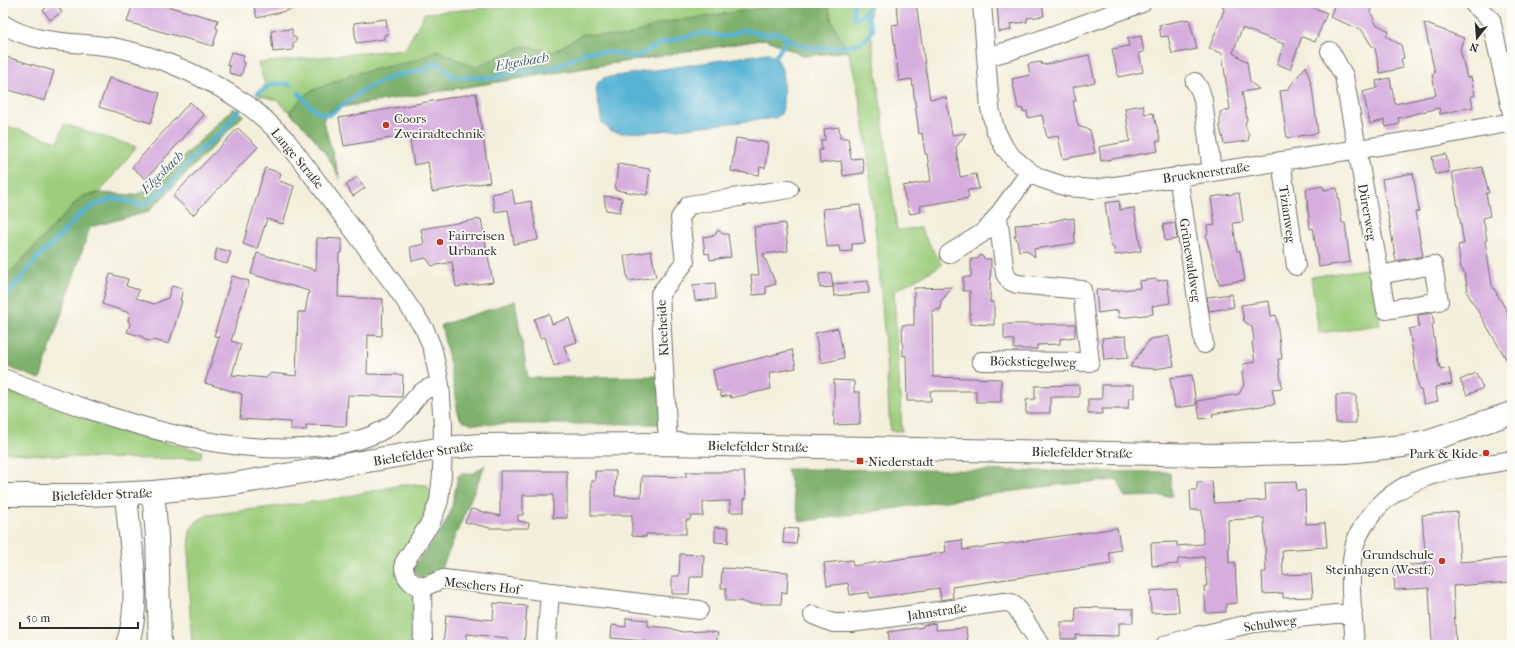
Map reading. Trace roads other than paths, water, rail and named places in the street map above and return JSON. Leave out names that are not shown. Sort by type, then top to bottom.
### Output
[{"type":"main road","name":"Bielefelder Straße","points":[[3,495],[61,496],[126,494],[233,484],[443,448],[481,445],[668,444],[1196,454],[1320,453],[1374,450],[1411,445],[1455,433],[1512,413]]},
{"type":"main road","points":[[153,492],[157,536],[160,645]]},
{"type":"main road","points":[[126,494],[134,589],[133,621],[127,645]]},
{"type":"street","name":"Brucknerstraße","points":[[982,3],[990,108],[995,129],[1004,147],[1013,158],[1030,172],[1054,184],[1081,189],[1212,172],[1512,122]]},
{"type":"street","points":[[986,56],[1012,50],[1142,3]]},
{"type":"street","points":[[1473,3],[1491,20],[1512,113]]},
{"type":"street","name":"Lange Straße","points":[[3,24],[32,36],[118,48],[142,54],[199,77],[244,102],[266,120],[301,158],[415,314],[425,330],[433,350],[440,385],[443,448]]},
{"type":"street","name":"Dürerweg","points":[[1330,51],[1344,76],[1379,275]]},
{"type":"street","points":[[1195,82],[1200,90],[1203,100],[1212,172]]},
{"type":"street","name":"Tizianweg","points":[[1281,161],[1296,266]]},
{"type":"street","points":[[949,254],[981,234],[998,216],[1030,172]]},
{"type":"street","name":"Grünewaldweg","points":[[1178,176],[1204,344]]},
{"type":"street","name":"Kleeheide","points":[[668,444],[660,294],[685,262],[680,218],[689,205],[789,189]]},
{"type":"street","name":"Böckstiegelweg","points":[[981,361],[1090,362],[1082,290],[1017,284],[1010,281],[1005,274],[998,216]]},
{"type":"street","name":"Bielefelder Straße","points":[[3,378],[118,419],[164,431],[221,443],[273,448],[333,444],[358,440],[380,432],[402,415],[423,390],[428,387],[440,385]]},
{"type":"street","points":[[423,645],[422,586],[414,584],[408,579],[404,571],[404,563],[422,536],[435,512],[440,491],[443,448]]},
{"type":"street","points":[[1355,645],[1351,568],[1356,539],[1371,515],[1385,499],[1401,487],[1425,477],[1449,471],[1512,460]]},
{"type":"street","name":"Meschers Hof","points":[[422,586],[444,580],[699,610]]},
{"type":"street","points":[[546,645],[550,593]]},
{"type":"street","name":"Jahnstraße","points":[[813,615],[833,623],[852,623],[1004,602],[1011,603],[1016,607],[1041,645]]},
{"type":"street","name":"Schulweg","points":[[1165,645],[1196,636],[1254,624],[1353,612]]},
{"type":"water","points":[[768,53],[779,62],[782,69],[784,85],[783,108],[781,114],[775,118],[660,131],[622,133],[611,131],[602,123],[596,90],[598,82],[603,78]]},
{"type":"waterway","points":[[854,3],[854,16],[857,19],[866,11]]},
{"type":"waterway","name":"Elgesbach","points":[[299,93],[315,110],[329,115],[366,88],[395,76],[428,69],[432,63],[436,62],[454,77],[492,78],[520,71],[554,68],[587,52],[609,52],[636,57],[661,43],[706,33],[725,37],[744,30],[767,35],[775,32],[798,45],[807,47],[830,48],[852,45],[864,41],[873,30],[866,11],[869,3]]},
{"type":"waterway","points":[[776,56],[788,37]]},
{"type":"waterway","name":"Elgesbach","points":[[258,93],[277,83],[290,85]]},
{"type":"waterway","name":"Elgesbach","points":[[3,300],[42,253],[50,247],[79,215],[95,205],[112,199],[120,199],[139,205],[146,204],[172,182],[198,152],[221,133],[239,110]]},
{"type":"place","name":"Coors Zweiradtechnik","points":[[386,125]]},
{"type":"place","name":"Fairreisen Urbanek","points":[[440,242]]},
{"type":"place","name":"Park & Ride","points":[[1486,453]]},
{"type":"place","name":"Niederstadt","points":[[860,461]]},
{"type":"place","name":"Grundschule Steinhagen (Westf.)","points":[[1442,561]]}]
